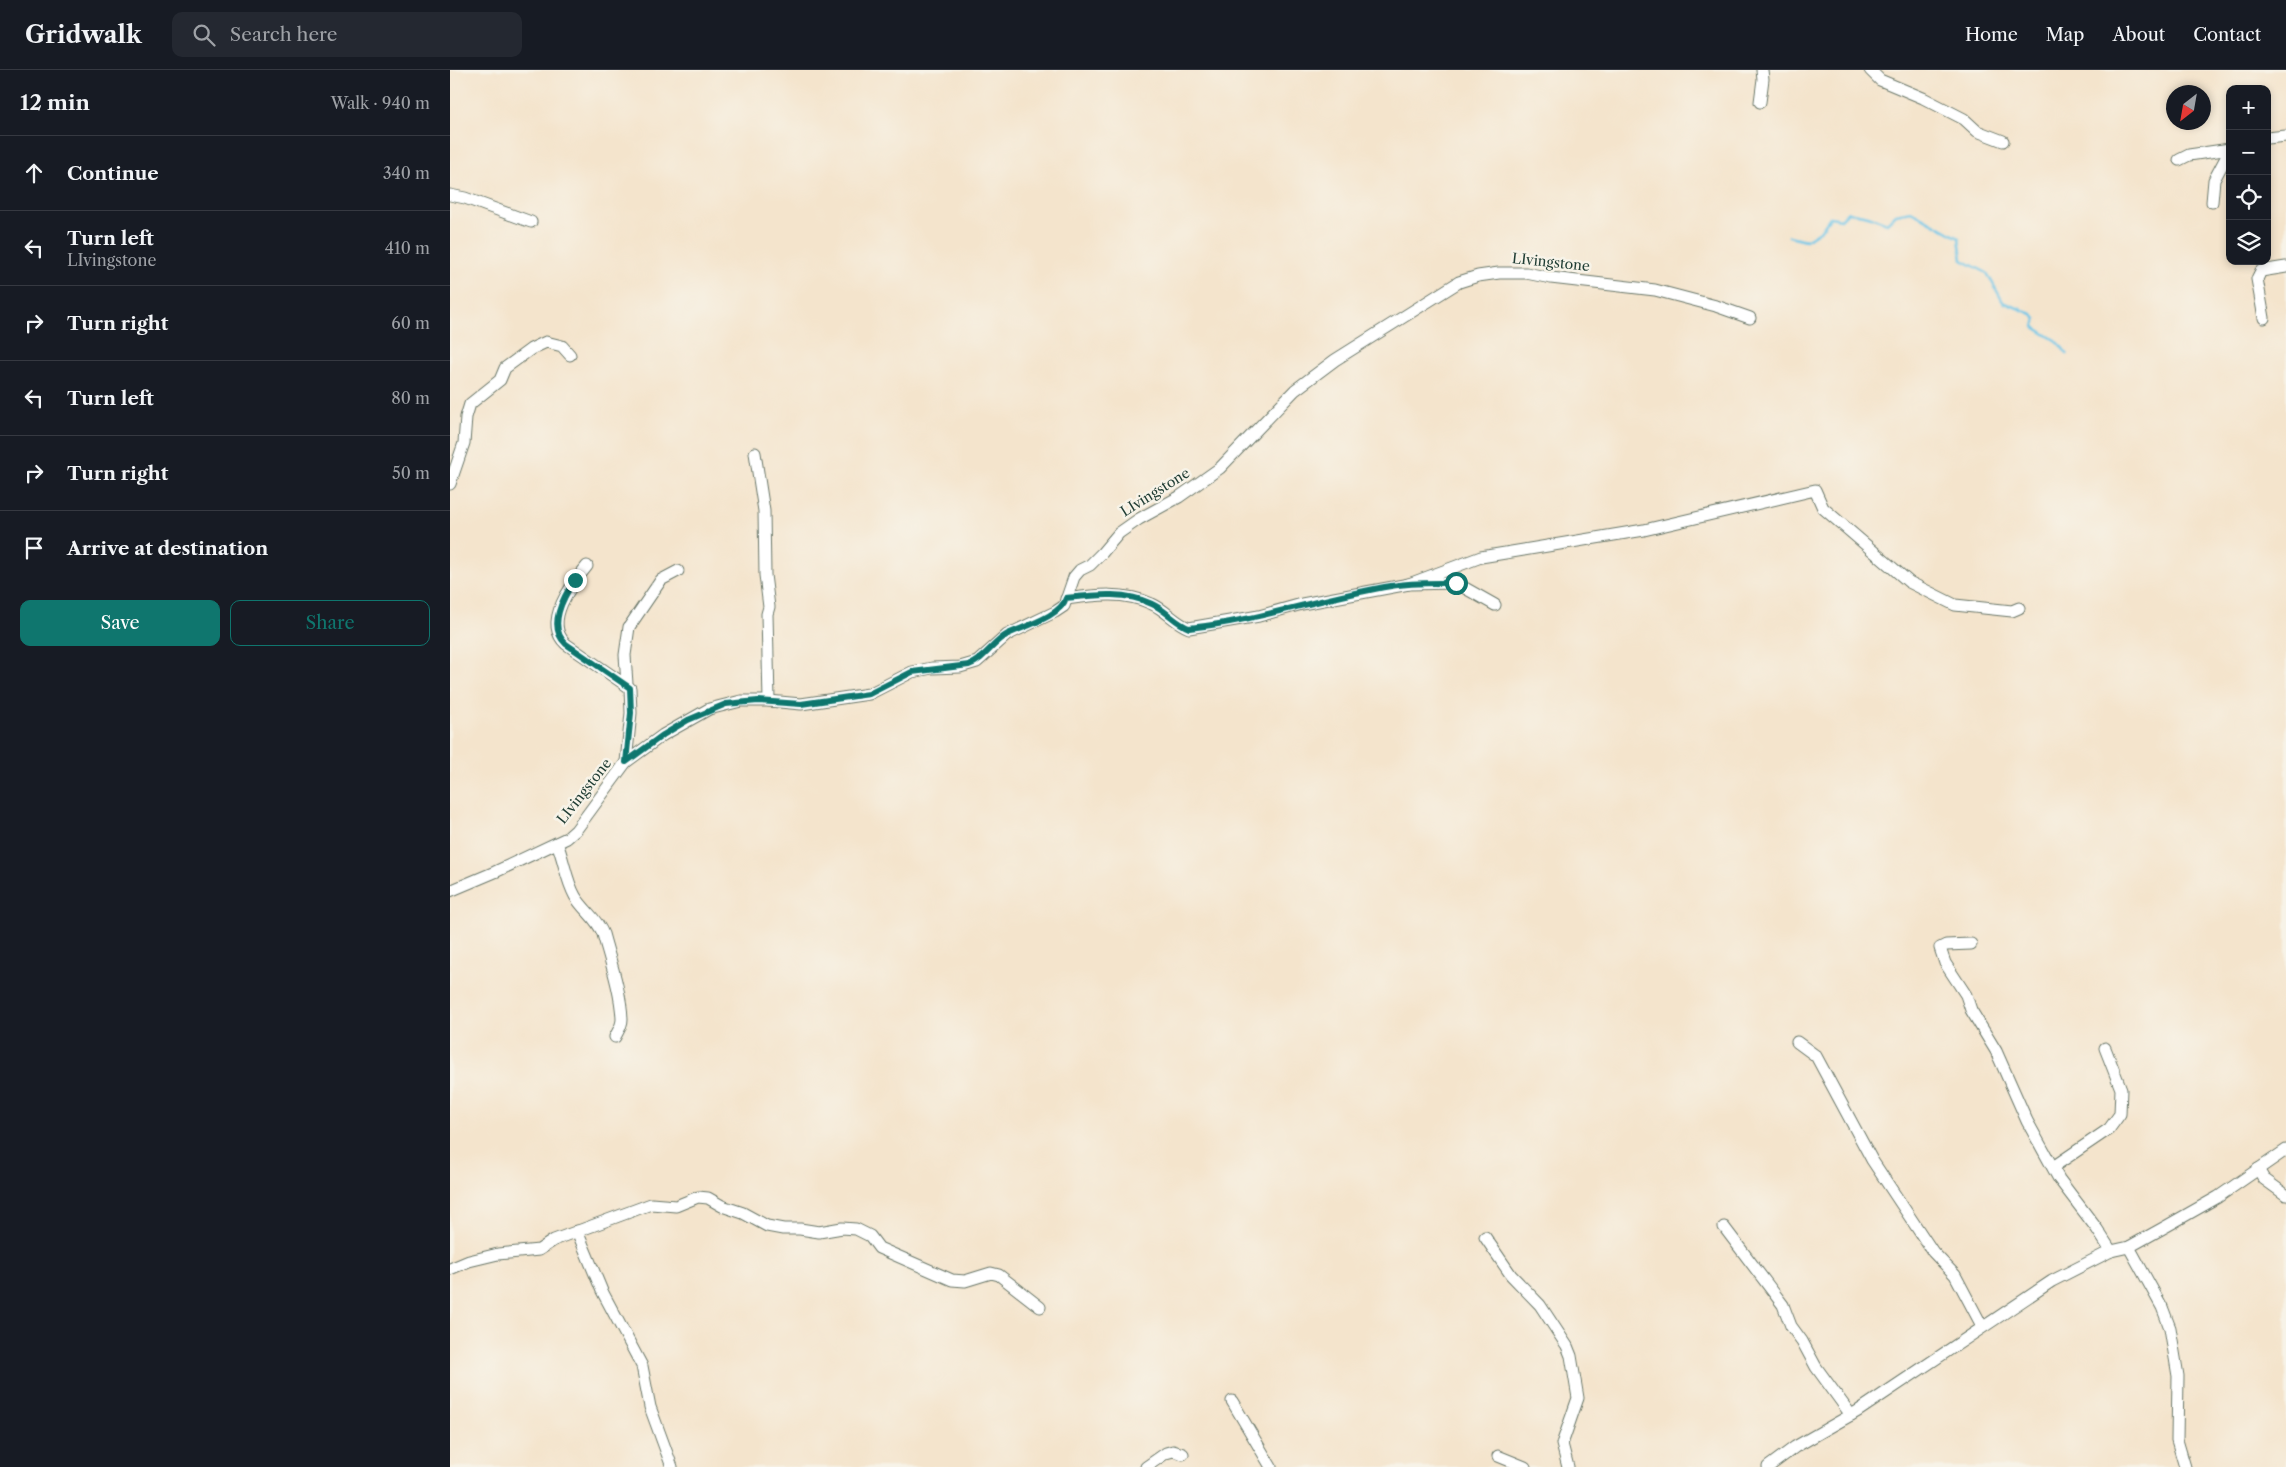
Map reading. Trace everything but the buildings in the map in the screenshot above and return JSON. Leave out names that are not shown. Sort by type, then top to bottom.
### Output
[{"type":"street","points":[[1760,102],[1763,79],[1762,70]]},
{"type":"street","points":[[1870,70],[1880,80],[1923,98],[1964,120],[1977,131],[2003,141]]},
{"type":"street","points":[[2271,138],[2286,136]]},
{"type":"street","points":[[2179,160],[2189,156],[2226,151]]},
{"type":"street","points":[[2212,202],[2214,180],[2226,158]]},
{"type":"street","points":[[450,195],[465,198],[531,222]]},
{"type":"street","points":[[2264,318],[2258,275],[2261,270],[2286,267]]},
{"type":"street","name":"LIvingstone","points":[[450,891],[557,843],[576,830],[626,762],[663,735],[709,710],[733,702],[769,701],[801,704],[869,694],[912,672],[969,665],[978,662],[1007,635],[1064,606],[1074,577],[1080,570],[1090,565],[1119,533],[1139,518],[1180,497],[1220,468],[1295,390],[1335,360],[1460,282],[1499,272],[1526,272],[1551,278],[1655,290],[1716,306],[1750,318]]},
{"type":"street","points":[[450,484],[464,443],[466,417],[470,404],[500,380],[505,368],[531,349],[546,342],[562,346],[570,355]]},
{"type":"street","points":[[755,453],[765,519],[765,575],[769,608],[767,614],[769,701]]},
{"type":"street","points":[[1409,584],[1481,557],[1644,530],[1815,490],[1823,508],[1909,582],[1955,605],[2012,610],[2019,608]]},
{"type":"street","points":[[587,566],[565,597],[557,622],[558,635],[566,644],[627,684]]},
{"type":"street","points":[[626,762],[632,707],[624,655],[629,627],[661,580],[678,571]]},
{"type":"street","points":[[1066,598],[1112,595],[1133,597],[1153,604],[1189,628],[1259,616],[1302,604],[1409,584],[1456,583],[1495,605]]},
{"type":"street","points":[[557,843],[573,893],[582,907],[600,925],[603,934],[622,1018],[620,1030],[615,1037]]},
{"type":"street","points":[[1971,944],[1946,945],[1940,948],[1946,963],[1966,995],[1971,1010],[1996,1051],[2027,1121],[2053,1167],[2111,1251]]},
{"type":"street","points":[[1797,1042],[1816,1056],[1872,1160],[1933,1252],[1955,1275],[1982,1326]]},
{"type":"street","points":[[2053,1167],[2109,1129],[2120,1114],[2120,1089],[2105,1048]]},
{"type":"street","points":[[1768,1467],[1795,1447],[1851,1415],[2052,1281],[2111,1251],[2129,1247],[2218,1197],[2286,1150]]},
{"type":"street","points":[[2258,1168],[2264,1179],[2286,1195]]},
{"type":"street","points":[[450,1269],[469,1261],[498,1254],[539,1250],[554,1240],[652,1204],[676,1206],[698,1197],[708,1198],[767,1226],[819,1232],[842,1228],[856,1229],[870,1236],[879,1248],[952,1280],[965,1281],[991,1272],[999,1275],[1040,1307]]},
{"type":"street","points":[[1724,1227],[1783,1305],[1791,1326],[1816,1367],[1851,1415]]},
{"type":"street","points":[[577,1231],[602,1291],[642,1366],[650,1407],[672,1467]]},
{"type":"street","points":[[1485,1237],[1504,1266],[1540,1305],[1569,1351],[1578,1398],[1562,1444],[1568,1467]]},
{"type":"street","points":[[2129,1247],[2162,1307],[2170,1328],[2178,1376],[2177,1440],[2185,1467]]},
{"type":"street","points":[[1232,1402],[1270,1467]]},
{"type":"street","points":[[1146,1467],[1166,1453],[1173,1451],[1183,1454]]},
{"type":"street","points":[[1498,1456],[1525,1467]]},
{"type":"waterway","points":[[1789,236],[1806,240],[1820,231],[1830,217],[1841,219],[1848,212],[1868,216],[1887,223],[1896,214],[1911,211],[1959,238],[1962,260],[1987,273],[2003,302],[2032,314],[2036,319],[2034,327],[2058,342],[2067,354]]},
{"type":"route","points":[[575,580],[560,609],[557,622],[558,635],[566,644],[627,684],[630,688],[631,713],[626,762],[645,747],[688,720],[733,702],[769,701],[801,704],[869,694],[879,691],[912,672],[932,668],[960,667],[978,662],[1007,635],[1064,606],[1066,598],[1112,595],[1133,597],[1153,604],[1189,628],[1259,616],[1302,604],[1329,600],[1375,589],[1421,583],[1456,583]]}]
